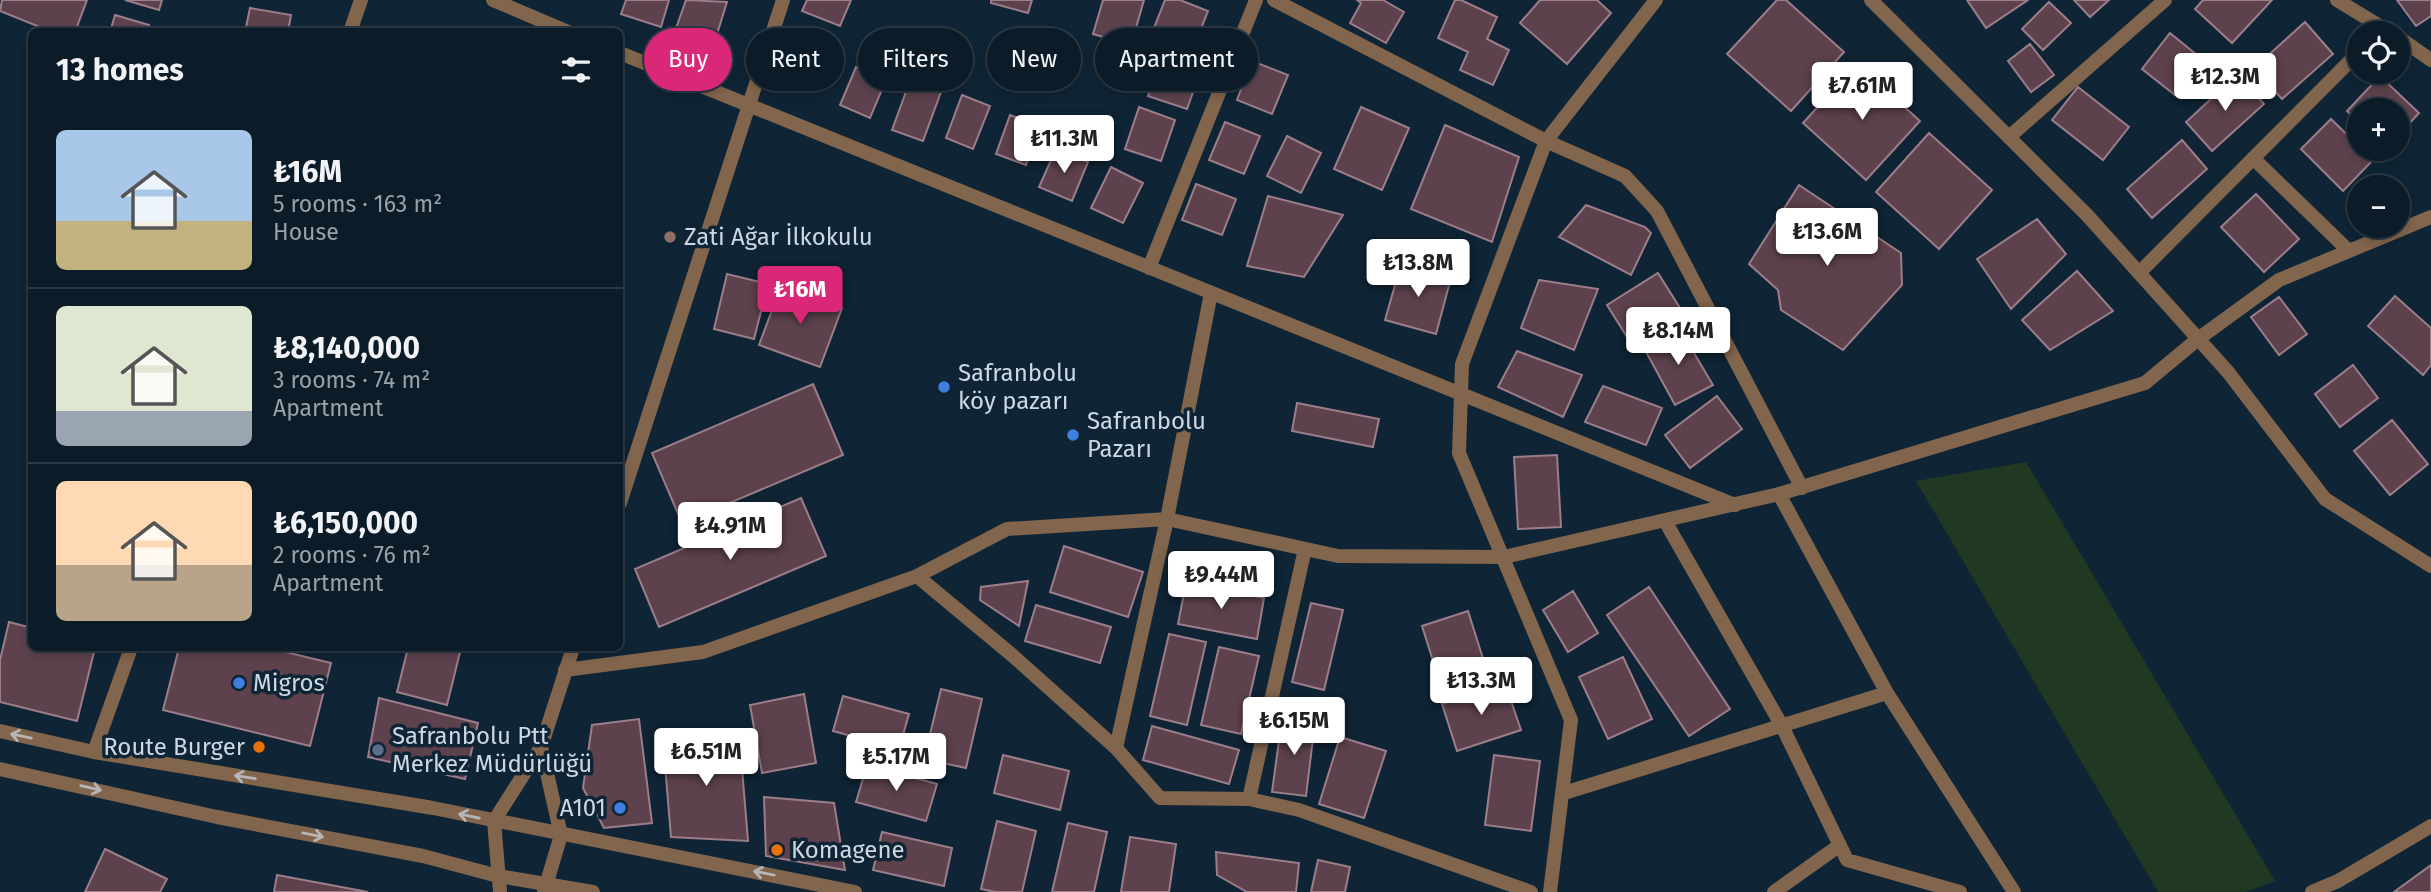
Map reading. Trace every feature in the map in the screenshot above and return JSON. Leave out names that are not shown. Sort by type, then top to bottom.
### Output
[{"type":"street","points":[[351,28],[361,0]]},
{"type":"street","points":[[493,0],[559,28]]},
{"type":"street","points":[[623,494],[783,0]]},
{"type":"street","points":[[1149,268],[1256,0]]},
{"type":"street","points":[[1274,0],[1546,141],[1625,176],[1657,211],[1802,488]]},
{"type":"street","points":[[1550,892],[1572,720],[1459,453],[1462,365],[1546,141],[1656,0]]},
{"type":"street","points":[[1871,0],[2087,215],[2228,372],[2325,499],[2431,566]]},
{"type":"street","points":[[2009,137],[2165,0]]},
{"type":"street","points":[[2337,0],[2369,21]]},
{"type":"street","points":[[2410,45],[2431,60]]},
{"type":"street","points":[[623,54],[1734,505]]},
{"type":"street","points":[[2139,273],[2347,64]]},
{"type":"street","points":[[2253,158],[2349,251]]},
{"type":"street","points":[[565,670],[703,652],[917,576],[1007,529],[1167,519],[1339,556],[1504,557],[1734,505],[1802,488],[2145,383],[2198,339],[2279,280],[2431,217]]},
{"type":"street","points":[[1116,748],[1167,519],[1211,293]]},
{"type":"street","points":[[1779,494],[1887,694],[2014,892]]},
{"type":"street","points":[[1664,521],[1783,726],[1847,860],[1960,892]]},
{"type":"street","points":[[1249,799],[1305,549]]},
{"type":"street","points":[[917,576],[1012,655],[1116,748],[1160,798],[1249,799],[1299,810],[1531,892]]},
{"type":"street","points":[[94,752],[130,651]]},
{"type":"street","points":[[500,892],[494,821],[541,747],[572,651]]},
{"type":"street","points":[[1564,793],[1887,694]]},
{"type":"street","points":[[0,731],[94,752],[433,808],[855,892]]},
{"type":"street","points":[[541,747],[561,835],[545,888]]},
{"type":"street","points":[[0,769],[217,817],[423,856],[545,888],[593,892]]},
{"type":"street","points":[[2312,892],[2338,881],[2431,826]]},
{"type":"street","points":[[1774,892],[1840,845]]},
{"type":"green space","points":[[2026,462],[2275,881],[2246,892],[2158,892],[1916,481]]},
{"type":"building","points":[[2,0],[87,0],[76,28],[42,28],[0,11]]},
{"type":"building","points":[[125,0],[162,0],[159,10]]},
{"type":"building","points":[[626,0],[669,0],[661,27],[621,14]]},
{"type":"building","points":[[686,0],[727,2],[719,28],[676,28]]},
{"type":"building","points":[[807,0],[851,0],[840,26],[802,11]]},
{"type":"building","points":[[991,0],[1032,0],[1028,13],[991,3]]},
{"type":"building","points":[[1103,0],[1144,0],[1136,28],[1095,28],[1093,34]]},
{"type":"building","points":[[1165,0],[1180,0],[1208,11],[1201,28],[1154,28]]},
{"type":"building","points":[[1357,0],[1383,0],[1404,12],[1386,43],[1350,23],[1361,3]]},
{"type":"building","points":[[1455,0],[1461,0],[1497,17],[1487,39],[1509,50],[1493,85],[1460,70],[1468,52],[1438,38]]},
{"type":"building","points":[[1540,0],[1597,0],[1611,13],[1567,64],[1520,23]]},
{"type":"building","points":[[1777,0],[1786,0],[1844,52],[1791,111],[1727,54]]},
{"type":"building","points":[[1967,0],[2028,0],[1986,28]]},
{"type":"building","points":[[2074,0],[2109,0],[2090,17]]},
{"type":"building","points":[[2203,0],[2272,0],[2232,43],[2195,9]]},
{"type":"building","points":[[2397,0],[2431,0],[2431,16],[2416,26]]},
{"type":"building","points":[[2049,2],[2071,23],[2043,50],[2022,29]]},
{"type":"building","points":[[250,8],[291,15],[289,28],[246,28]]},
{"type":"building","points":[[115,15],[149,25],[148,28],[111,28]]},
{"type":"building","points":[[2305,22],[2333,54],[2282,99],[2254,68]]},
{"type":"building","points":[[2170,33],[2203,60],[2175,95],[2142,69]]},
{"type":"building","points":[[2030,44],[2054,75],[2031,92],[2008,61]]},
{"type":"building","points":[[1258,63],[1288,75],[1272,114],[1237,100],[1240,91],[1258,91]]},
{"type":"building","points":[[1857,64],[1920,121],[1866,180],[1803,123]]},
{"type":"building","points":[[856,67],[858,91],[881,91],[870,118],[840,105]]},
{"type":"building","points":[[2238,74],[2264,104],[2212,151],[2186,122]]},
{"type":"building","points":[[2372,84],[2388,84],[2403,98],[2359,98]]},
{"type":"building","points":[[2078,87],[2129,127],[2103,160],[2052,120]]},
{"type":"building","points":[[906,91],[941,91],[923,141],[892,130]]},
{"type":"building","points":[[1150,91],[1193,91],[1187,109],[1148,96]]},
{"type":"building","points":[[962,95],[990,106],[973,149],[946,138]]},
{"type":"building","points":[[2410,104],[2419,113],[2410,123]]},
{"type":"building","points":[[1139,107],[1175,120],[1161,161],[1125,149]]},
{"type":"building","points":[[1361,107],[1409,128],[1382,190],[1334,169]]},
{"type":"building","points":[[1010,115],[1040,126],[1026,165],[996,154]]},
{"type":"building","points":[[2331,119],[2347,135],[2347,161],[2372,161],[2358,175],[2347,175],[2347,187],[2343,191],[2301,149]]},
{"type":"building","points":[[1225,122],[1260,136],[1244,174],[1209,160]]},
{"type":"building","points":[[1445,125],[1519,157],[1492,242],[1411,209]]},
{"type":"building","points":[[1929,133],[1992,190],[1939,249],[1876,192]]},
{"type":"building","points":[[1287,136],[1321,153],[1301,193],[1267,176]]},
{"type":"building","points":[[2182,140],[2207,169],[2152,218],[2127,189]]},
{"type":"building","points":[[1056,149],[1088,162],[1072,201],[1039,187]]},
{"type":"building","points":[[1111,167],[1143,183],[1123,223],[1091,208]]},
{"type":"building","points":[[1196,184],[1236,199],[1222,235],[1182,220]]},
{"type":"building","points":[[1799,185],[1901,253],[1902,285],[1843,350],[1781,310],[1778,290],[1749,264]]},
{"type":"building","points":[[2256,194],[2299,239],[2264,272],[2221,227]]},
{"type":"building","points":[[1268,196],[1343,215],[1304,277],[1247,266]]},
{"type":"building","points":[[1586,205],[1645,227],[1651,233],[1631,275],[1559,237]]},
{"type":"building","points":[[2037,219],[2066,254],[2011,309],[1977,259]]},
{"type":"building","points":[[1401,264],[1451,278],[1436,334],[1385,320]]},
{"type":"building","points":[[2077,271],[2113,311],[2050,350],[2022,320]]},
{"type":"building","points":[[1658,273],[1680,308],[1629,340],[1607,305]]},
{"type":"building","points":[[727,274],[768,284],[754,339],[714,329]]},
{"type":"building","points":[[1539,280],[1598,289],[1574,350],[1521,328]]},
{"type":"building","points":[[781,286],[842,308],[820,367],[759,345]]},
{"type":"building","points":[[2395,296],[2431,328],[2431,365],[2423,375],[2368,326]]},
{"type":"building","points":[[2279,297],[2307,334],[2279,355],[2251,317]]},
{"type":"building","points":[[1678,326],[1713,385],[1675,405],[1645,350]]},
{"type":"building","points":[[1517,351],[1582,375],[1563,417],[1498,387]]},
{"type":"building","points":[[2353,365],[2378,398],[2340,427],[2315,394]]},
{"type":"building","points":[[813,384],[843,455],[682,523],[652,453]]},
{"type":"building","points":[[1603,386],[1662,408],[1646,445],[1585,422]]},
{"type":"building","points":[[1717,396],[1742,429],[1690,468],[1665,435]]},
{"type":"building","points":[[1297,403],[1379,419],[1373,447],[1292,431]]},
{"type":"building","points":[[2392,420],[2428,464],[2390,495],[2354,451]]},
{"type":"building","points":[[1557,455],[1561,527],[1518,529],[1514,457]]},
{"type":"building","points":[[801,498],[826,556],[659,627],[635,569]]},
{"type":"building","points":[[1064,546],[1143,572],[1128,617],[1050,592]]},
{"type":"building","points":[[1028,581],[1019,626],[980,600],[981,587]]},
{"type":"building","points":[[1186,583],[1264,598],[1257,639],[1178,624]]},
{"type":"building","points":[[1649,587],[1730,709],[1689,736],[1607,615]]},
{"type":"building","points":[[1573,591],[1598,633],[1568,652],[1543,610]]},
{"type":"building","points":[[1311,603],[1343,610],[1324,690],[1292,682]]},
{"type":"building","points":[[1036,605],[1111,627],[1100,663],[1025,641]]},
{"type":"building","points":[[1468,611],[1486,668],[1440,683],[1422,626]]},
{"type":"building","points":[[9,622],[28,627],[28,651],[94,651],[77,721],[0,702],[0,660]]},
{"type":"building","points":[[1169,634],[1206,642],[1187,725],[1150,716]]},
{"type":"building","points":[[1219,647],[1259,656],[1241,734],[1201,725]]},
{"type":"building","points":[[178,651],[281,651],[331,663],[310,746],[163,710]]},
{"type":"building","points":[[407,651],[460,651],[447,705],[397,692]]},
{"type":"building","points":[[1623,657],[1652,719],[1608,739],[1579,677]]},
{"type":"building","points":[[1505,683],[1521,730],[1457,751],[1442,704]]},
{"type":"building","points":[[941,689],[982,699],[966,768],[924,759]]},
{"type":"building","points":[[804,694],[816,763],[762,773],[750,705]]},
{"type":"building","points":[[843,696],[909,714],[899,749],[833,731]]},
{"type":"building","points":[[379,698],[478,723],[465,779],[368,757]]},
{"type":"building","points":[[1282,718],[1315,722],[1306,796],[1272,792]]},
{"type":"building","points":[[639,719],[652,823],[604,828],[583,788],[592,725]]},
{"type":"building","points":[[1152,726],[1239,750],[1229,784],[1143,760]]},
{"type":"building","points":[[739,732],[748,841],[671,837],[663,741]]},
{"type":"building","points":[[1340,737],[1386,751],[1364,818],[1319,804]]},
{"type":"building","points":[[1003,755],[1069,771],[1060,810],[994,793]]},
{"type":"building","points":[[1494,755],[1540,761],[1531,831],[1485,825]]},
{"type":"building","points":[[867,765],[937,784],[926,821],[856,802]]},
{"type":"building","points":[[764,797],[834,803],[845,870],[766,856]]},
{"type":"building","points":[[997,821],[1036,831],[1022,892],[981,889]]},
{"type":"building","points":[[1068,823],[1107,832],[1094,892],[1052,892]]},
{"type":"building","points":[[882,832],[952,848],[944,886],[873,870]]},
{"type":"building","points":[[1130,837],[1176,844],[1169,892],[1121,892]]},
{"type":"building","points":[[105,849],[167,879],[160,892],[85,892]]},
{"type":"building","points":[[1216,852],[1299,863],[1296,892],[1247,892],[1217,875]]},
{"type":"building","points":[[1318,860],[1350,867],[1345,892],[1311,892]]},
{"type":"building","points":[[2431,865],[2431,892],[2394,892]]},
{"type":"building","points":[[277,875],[368,892],[274,892]]},
{"type":"place","name":"Zati Ağar İlkokulu","points":[[670,237]]},
{"type":"place","name":"Safranbolu köy pazarı","points":[[944,387]]},
{"type":"place","name":"Safranbolu Pazarı","points":[[1073,435]]},
{"type":"place","name":"Migros","points":[[239,683]]},
{"type":"place","name":"Route Burger","points":[[259,747]]},
{"type":"place","name":"Safranbolu Ptt Merkez Müdürlüğü","points":[[378,750]]},
{"type":"place","name":"A101","points":[[620,808]]},
{"type":"place","name":"Komagene","points":[[777,850]]}]
